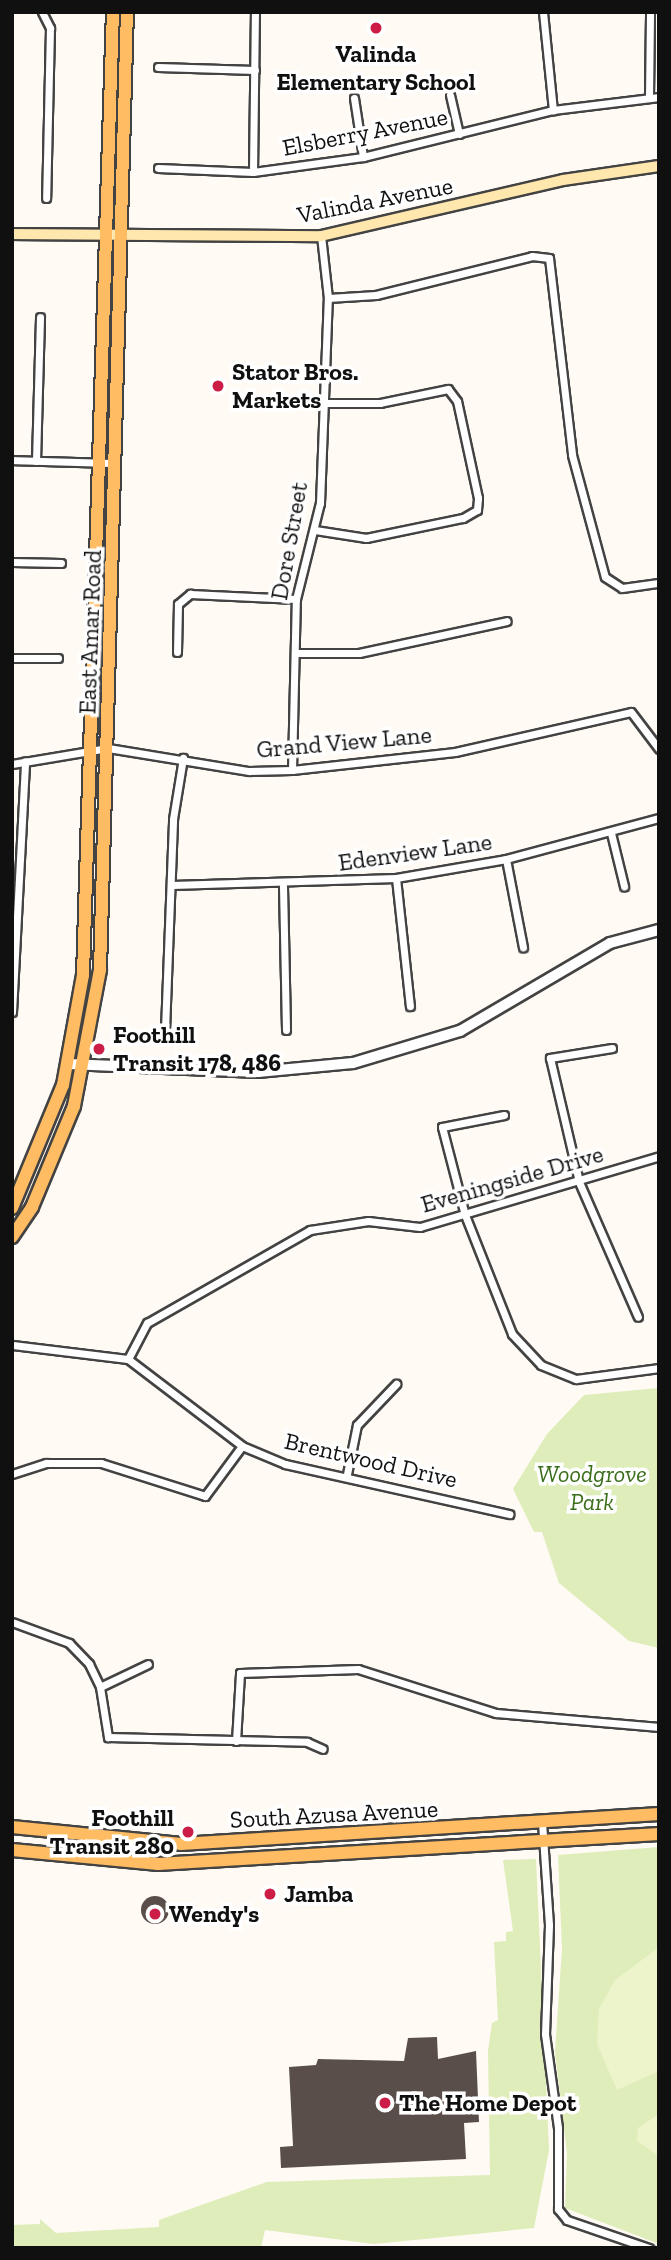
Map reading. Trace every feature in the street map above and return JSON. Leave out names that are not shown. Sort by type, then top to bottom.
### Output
[{"type":"main road","name":"East Amar Road","points":[[12,1208],[42,1145],[68,1064],[83,975],[113,12]]},
{"type":"main road","name":"East Amar Road","points":[[12,1237],[60,1145],[86,1069],[100,970],[127,12]]},
{"type":"main road","name":"Valinda Avenue","points":[[12,234],[106,237],[321,236],[563,180],[659,166]]},
{"type":"main road","name":"South Azusa Avenue","points":[[12,1827],[181,1844],[659,1814]]},
{"type":"main road","name":"South Azusa Avenue","points":[[12,1850],[158,1864],[659,1834]]},
{"type":"street","points":[[253,172],[255,12]]},
{"type":"street","points":[[543,12],[553,110]]},
{"type":"street","points":[[649,97],[650,12]]},
{"type":"street","points":[[44,13],[46,198]]},
{"type":"street","points":[[158,67],[255,70]]},
{"type":"street","points":[[450,95],[459,134]]},
{"type":"street","name":"Elsberry Avenue","points":[[158,168],[253,172],[363,157],[553,110],[659,97]]},
{"type":"street","points":[[354,98],[363,157]]},
{"type":"street","name":"Dore Street","points":[[292,770],[296,599],[315,530],[323,403],[328,298],[321,236]]},
{"type":"street","points":[[328,298],[376,295],[532,256],[549,258],[572,455],[612,586],[659,583]]},
{"type":"street","points":[[36,461],[40,317]]},
{"type":"street","points":[[315,530],[366,538],[477,510],[457,401],[448,389],[380,403],[323,403]]},
{"type":"street","points":[[12,460],[116,463]]},
{"type":"street","points":[[12,562],[61,563]]},
{"type":"street","points":[[177,652],[178,604],[190,594],[296,599]]},
{"type":"street","points":[[295,653],[359,653],[507,621]]},
{"type":"street","points":[[12,658],[58,658]]},
{"type":"street","name":"Grand View Lane","points":[[12,764],[108,748],[183,758],[249,771],[292,770],[455,752],[631,712],[659,749]]},
{"type":"street","points":[[164,1030],[172,885],[183,758]]},
{"type":"street","points":[[12,1012],[25,761]]},
{"type":"street","name":"Edenview Lane","points":[[172,885],[283,886],[396,878],[506,859],[659,818]]},
{"type":"street","points":[[611,833],[624,886]]},
{"type":"street","points":[[506,859],[523,947]]},
{"type":"street","points":[[396,878],[410,1006]]},
{"type":"street","points":[[283,886],[286,1030]]},
{"type":"street","points":[[68,1064],[86,1069],[258,1073],[354,1063],[460,1031],[610,943],[659,930]]},
{"type":"street","points":[[612,1048],[551,1055],[579,1182],[638,1317]]},
{"type":"street","points":[[504,1115],[442,1127],[465,1215],[512,1334],[541,1365],[576,1379],[659,1368]]},
{"type":"street","name":"Eveningside Drive","points":[[128,1359],[134,1336],[147,1323],[310,1230],[368,1221],[420,1227],[579,1182],[659,1156]]},
{"type":"street","points":[[12,1345],[128,1359]]},
{"type":"street","name":"Brentwood Drive","points":[[128,1359],[242,1446],[285,1464],[347,1474],[509,1514]]},
{"type":"street","points":[[347,1474],[357,1425],[396,1384]]},
{"type":"street","points":[[12,1474],[46,1463],[101,1463],[205,1496],[242,1446]]},
{"type":"street","points":[[12,1622],[69,1643],[100,1687],[108,1737],[236,1741],[323,1749]]},
{"type":"street","points":[[100,1687],[148,1664]]},
{"type":"street","points":[[236,1741],[240,1673],[358,1669],[496,1713],[659,1727]]},
{"type":"street","points":[[542,1822],[545,2035],[558,2129],[558,2209],[573,2222],[649,2248]]},
{"type":"green space","name":"Woodgrove Park","points":[[659,1388],[659,1648],[629,1641],[559,1583],[542,1532],[534,1532],[513,1489],[547,1434],[584,1395]]},
{"type":"green space","points":[[659,1847],[659,2244],[565,2208],[567,2153],[555,2052],[562,1949],[558,1855]]},
{"type":"green space","points":[[536,1859],[549,2150],[534,2228],[374,2244],[265,2230],[261,2248],[12,2248],[12,2225],[40,2224],[40,2219],[56,2233],[159,2227],[159,2220],[267,2182],[490,2175],[488,2051],[492,2023],[498,2020],[494,1942],[506,1941],[506,1932],[513,1931],[503,1860]]},
{"type":"green space","points":[[658,1948],[659,2071],[617,2090],[597,2044],[599,2009],[615,1980]]},
{"type":"green space","points":[[659,2114],[659,2156],[637,2141],[638,2128]]},
{"type":"building","name":"Wendy's","points":[[155,1896],[165,1900],[169,1910],[165,1920],[155,1924],[145,1920],[141,1910],[145,1900]]},
{"type":"building","name":"The Home Depot","points":[[437,2037],[438,2059],[476,2051],[479,2122],[464,2123],[466,2159],[281,2168],[280,2147],[293,2146],[289,2067],[316,2065],[318,2059],[404,2061],[408,2038]]},
{"type":"place","name":"Valinda Elementary School","points":[[376,28]]},
{"type":"place","name":"Stator Bros. Markets","points":[[218,386]]},
{"type":"place","name":"Foothill Transit 178, 486","points":[[99,1049]]},
{"type":"place","name":"Foothill Transit 280","points":[[188,1832]]},
{"type":"place","name":"Jamba","points":[[270,1894]]},
{"type":"place","name":"Wendy's","points":[[155,1914]]},
{"type":"place","name":"The Home Depot","points":[[385,2103]]}]
